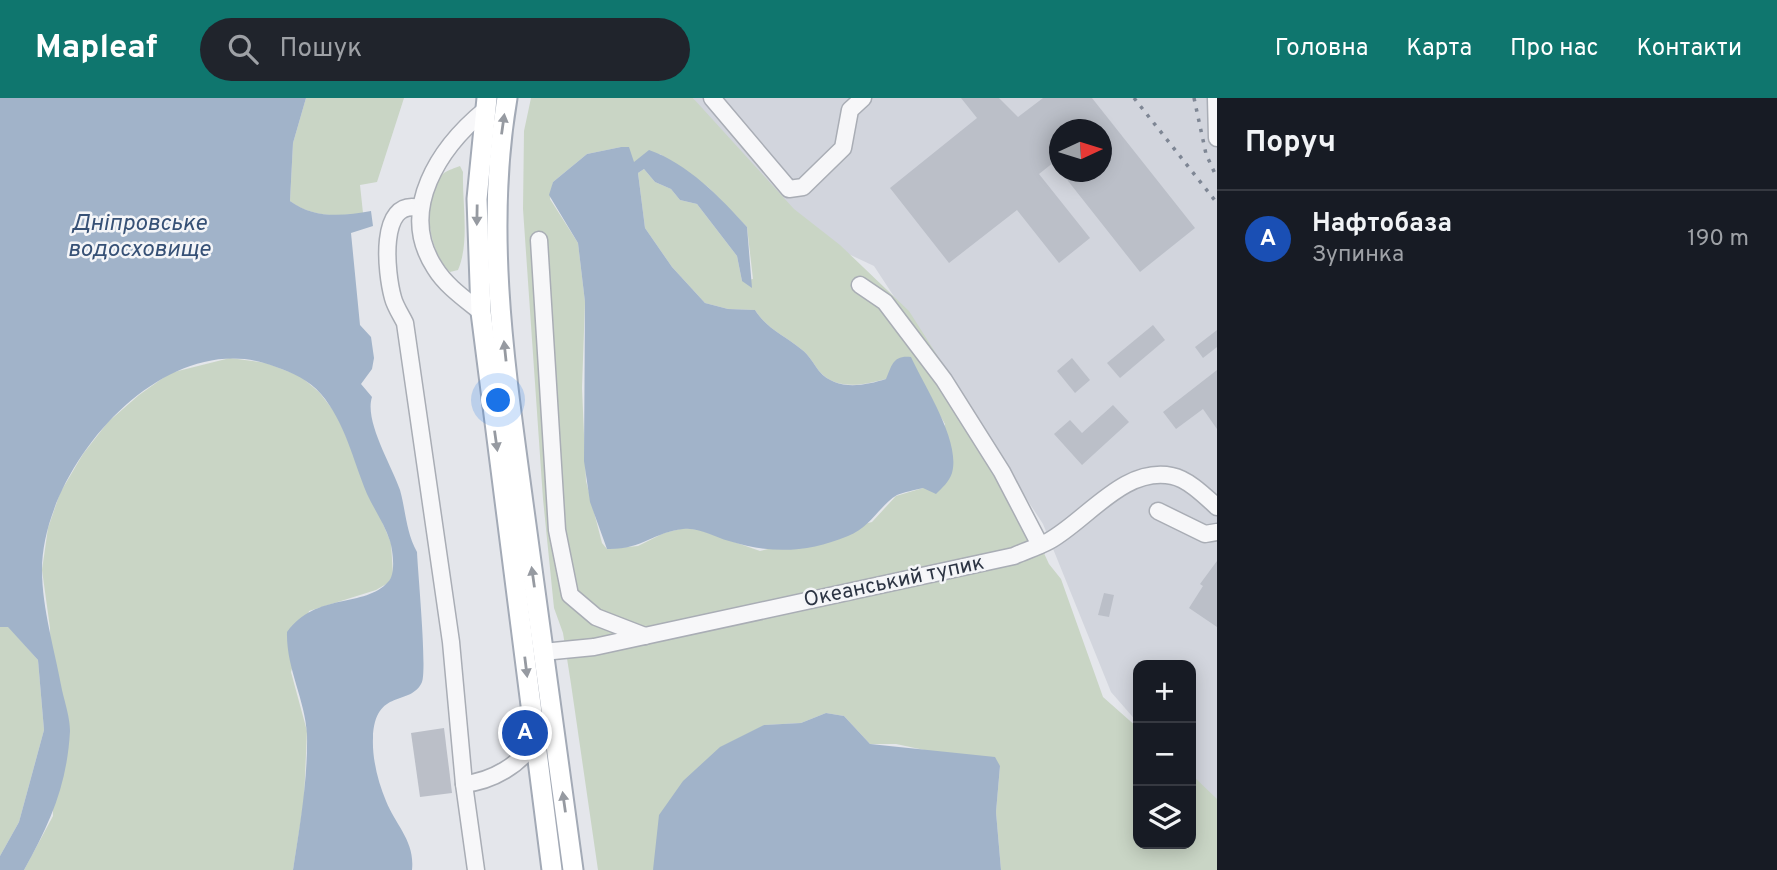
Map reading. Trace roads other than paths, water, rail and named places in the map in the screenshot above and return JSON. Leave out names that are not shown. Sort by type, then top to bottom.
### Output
[{"type":"main road","points":[[507,98],[495,201],[496,254],[512,420],[573,870]]},
{"type":"main road","points":[[486,104],[476,227],[481,313],[550,870]]},
{"type":"street","points":[[712,98],[789,189],[803,187],[843,148],[850,110],[863,98]]},
{"type":"street","points":[[1216,98],[1217,138]]},
{"type":"street","points":[[481,313],[456,292],[434,267],[423,239],[419,208],[426,184],[458,132],[486,104]]},
{"type":"street","points":[[419,208],[402,207],[394,213],[389,228],[390,279],[393,298],[405,323],[436,532],[476,870]]},
{"type":"street","points":[[539,240],[557,530],[570,596],[596,617],[645,636]]},
{"type":"street","points":[[860,285],[885,302],[944,380],[1002,472],[1040,545]]},
{"type":"street","name":"Океанський тупик","points":[[543,652],[594,647],[1014,556],[1040,545],[1119,489],[1143,477],[1173,476],[1201,492],[1217,507]]},
{"type":"street","points":[[1158,511],[1205,534],[1217,532]]},
{"type":"street","points":[[464,784],[482,782],[492,777],[526,756],[536,740]]},
{"type":"water","name":"Дніпровське водосховище","points":[[0,98],[306,98],[293,143],[290,201],[309,211],[329,215],[371,211],[373,226],[351,233],[360,325],[371,337],[374,358],[372,369],[361,384],[372,397],[375,431],[400,490],[408,529],[417,552],[423,659],[422,682],[417,689],[386,704],[380,711],[375,722],[373,746],[380,786],[408,842],[412,870],[293,870],[305,785],[307,734],[289,658],[287,632],[299,619],[312,611],[378,590],[391,579],[393,557],[388,535],[367,494],[342,429],[321,394],[306,381],[289,372],[234,359],[193,365],[153,384],[117,413],[87,449],[63,489],[48,530],[42,570],[46,615],[70,726],[68,751],[56,804],[24,870],[0,870],[0,856],[19,822],[44,730],[38,660],[8,627],[0,627]]},
{"type":"water","points":[[629,147],[634,162],[649,150],[677,163],[715,193],[747,227],[752,288],[742,281],[737,256],[697,204],[680,200],[671,189],[655,182],[644,169],[638,173],[645,228],[672,267],[705,303],[728,309],[755,310],[770,327],[804,351],[819,371],[834,382],[860,385],[886,379],[897,359],[911,357],[940,414],[951,445],[952,473],[936,494],[923,488],[897,495],[856,532],[818,546],[774,550],[744,545],[689,529],[673,531],[630,547],[607,549],[590,502],[584,461],[585,302],[578,243],[549,195],[553,182],[587,154]]},
{"type":"water","points":[[826,713],[844,716],[870,744],[995,757],[1000,766],[996,812],[1001,870],[653,870],[659,815],[683,781],[720,747],[764,725],[801,723]]},
{"type":"railway","points":[[1134,98],[1217,203]]},
{"type":"railway","points":[[1194,98],[1206,154],[1217,178]]},
{"type":"place","name":"Нафтобаза","points":[[525,733]]}]
